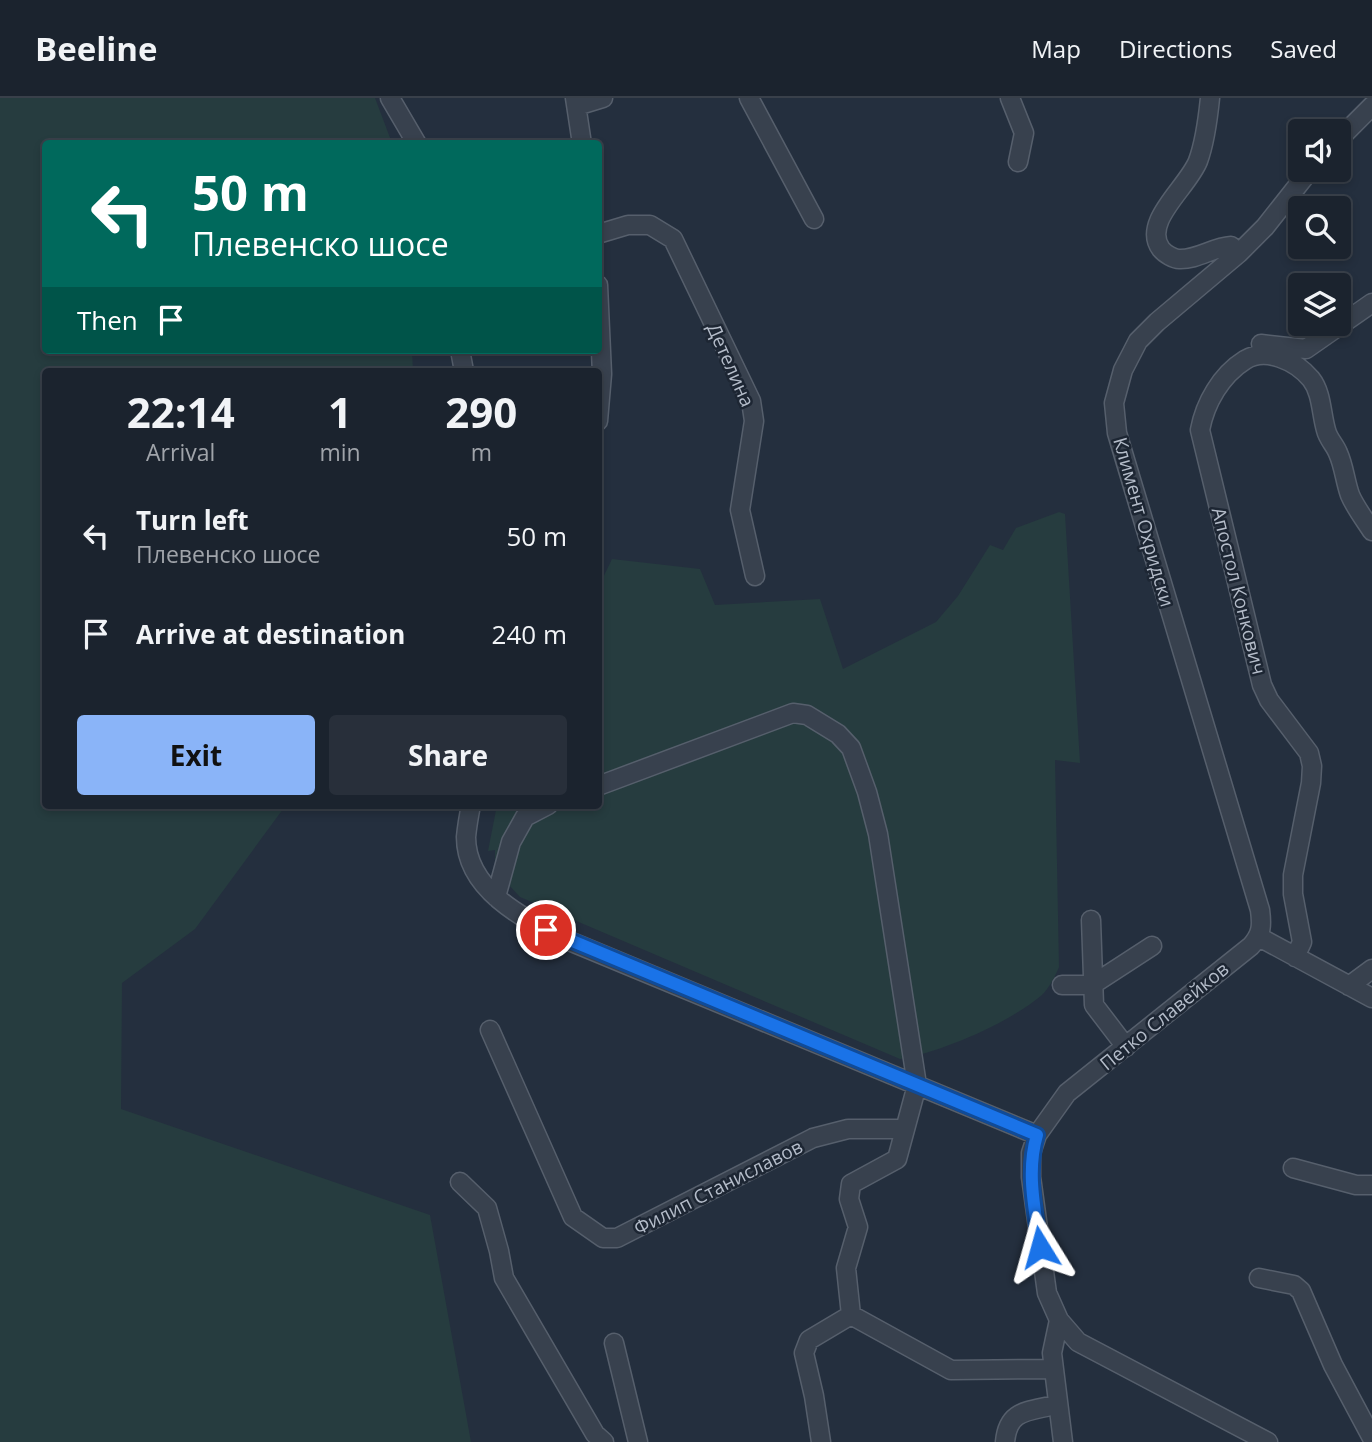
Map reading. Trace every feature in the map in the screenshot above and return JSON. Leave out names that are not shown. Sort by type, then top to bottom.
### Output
[{"type":"street","points":[[390,98],[416,140]]},
{"type":"street","points":[[581,140],[576,102],[603,98]]},
{"type":"street","points":[[749,98],[814,219]]},
{"type":"street","points":[[1010,98],[1024,133],[1018,162]]},
{"type":"street","points":[[1210,98],[1199,159],[1192,174],[1158,221],[1155,235],[1162,251],[1176,259],[1189,258],[1220,247],[1231,246],[1239,253]]},
{"type":"street","points":[[1351,127],[1372,106]]},
{"type":"street","name":"Климент Охридски","points":[[1259,937],[1262,925],[1260,910],[1116,433],[1114,403],[1123,370],[1138,341],[1239,253],[1265,227],[1301,182]]},
{"type":"street","name":"Детелина","points":[[602,233],[628,225],[650,225],[673,239],[751,401],[754,421],[740,510],[755,576]]},
{"type":"street","points":[[1372,303],[1306,349],[1256,344],[1255,354],[1280,358],[1312,380],[1318,391],[1326,433],[1338,453],[1350,496],[1372,531]]},
{"type":"street","name":"Апостол Конкович","points":[[1255,354],[1237,365],[1214,392],[1203,413],[1200,430],[1262,685],[1269,700],[1309,753],[1312,766],[1293,875],[1293,894],[1302,942],[1294,957]]},
{"type":"street","points":[[602,785],[793,713],[807,715],[838,733],[851,748],[878,834],[917,1085],[897,1159],[851,1184],[849,1199],[858,1227],[846,1268],[851,1315]]},
{"type":"street","points":[[470,809],[466,837],[468,851],[481,879],[496,897],[530,922],[562,938],[1037,1135],[1031,1153],[1031,1177],[1047,1293],[1059,1320],[1078,1342],[1268,1442]]},
{"type":"street","points":[[496,897],[511,842],[525,817],[540,809]]},
{"type":"street","points":[[1091,920],[1094,1005],[1126,1047]]},
{"type":"street","points":[[1259,937],[1372,998]]},
{"type":"street","name":"Петко Славейков","points":[[1037,1135],[1067,1093],[1259,937]]},
{"type":"street","points":[[1062,985],[1092,985],[1152,946]]},
{"type":"street","points":[[1349,986],[1372,970]]},
{"type":"street","name":"Филип Станиславов","points":[[490,1030],[573,1217],[603,1238],[617,1238],[813,1138],[848,1129],[905,1129]]},
{"type":"street","points":[[1293,1168],[1356,1185],[1372,1185]]},
{"type":"street","points":[[460,1182],[487,1208],[504,1278],[595,1434],[604,1442]]},
{"type":"street","points":[[1259,1278],[1294,1285],[1301,1291],[1333,1365],[1372,1437]]},
{"type":"street","points":[[851,1315],[951,1370],[1054,1369]]},
{"type":"street","points":[[821,1442],[804,1353],[809,1340],[851,1315]]},
{"type":"street","points":[[1059,1320],[1052,1353],[1063,1442]]},
{"type":"street","points":[[614,1343],[638,1442]]},
{"type":"street","points":[[1005,1442],[1008,1423],[1015,1416],[1058,1404]]},
{"type":"green space","points":[[0,98],[375,98],[391,140],[42,140],[42,354],[412,354],[413,368],[42,368],[42,809],[283,809],[195,929],[122,983],[121,1109],[430,1215],[471,1442],[0,1442]]},
{"type":"green space","points":[[1059,512],[1065,514],[1080,763],[1055,760],[1059,967],[1045,992],[1028,1006],[994,1026],[955,1043],[900,1059],[520,897],[495,870],[495,850],[488,851],[496,809],[602,809],[602,580],[612,559],[700,569],[715,605],[820,599],[843,669],[936,622],[958,596],[990,545],[1003,550],[1016,528]]},
{"type":"route","points":[[546,930],[1037,1135],[1031,1153],[1031,1177],[1040,1247]]}]
